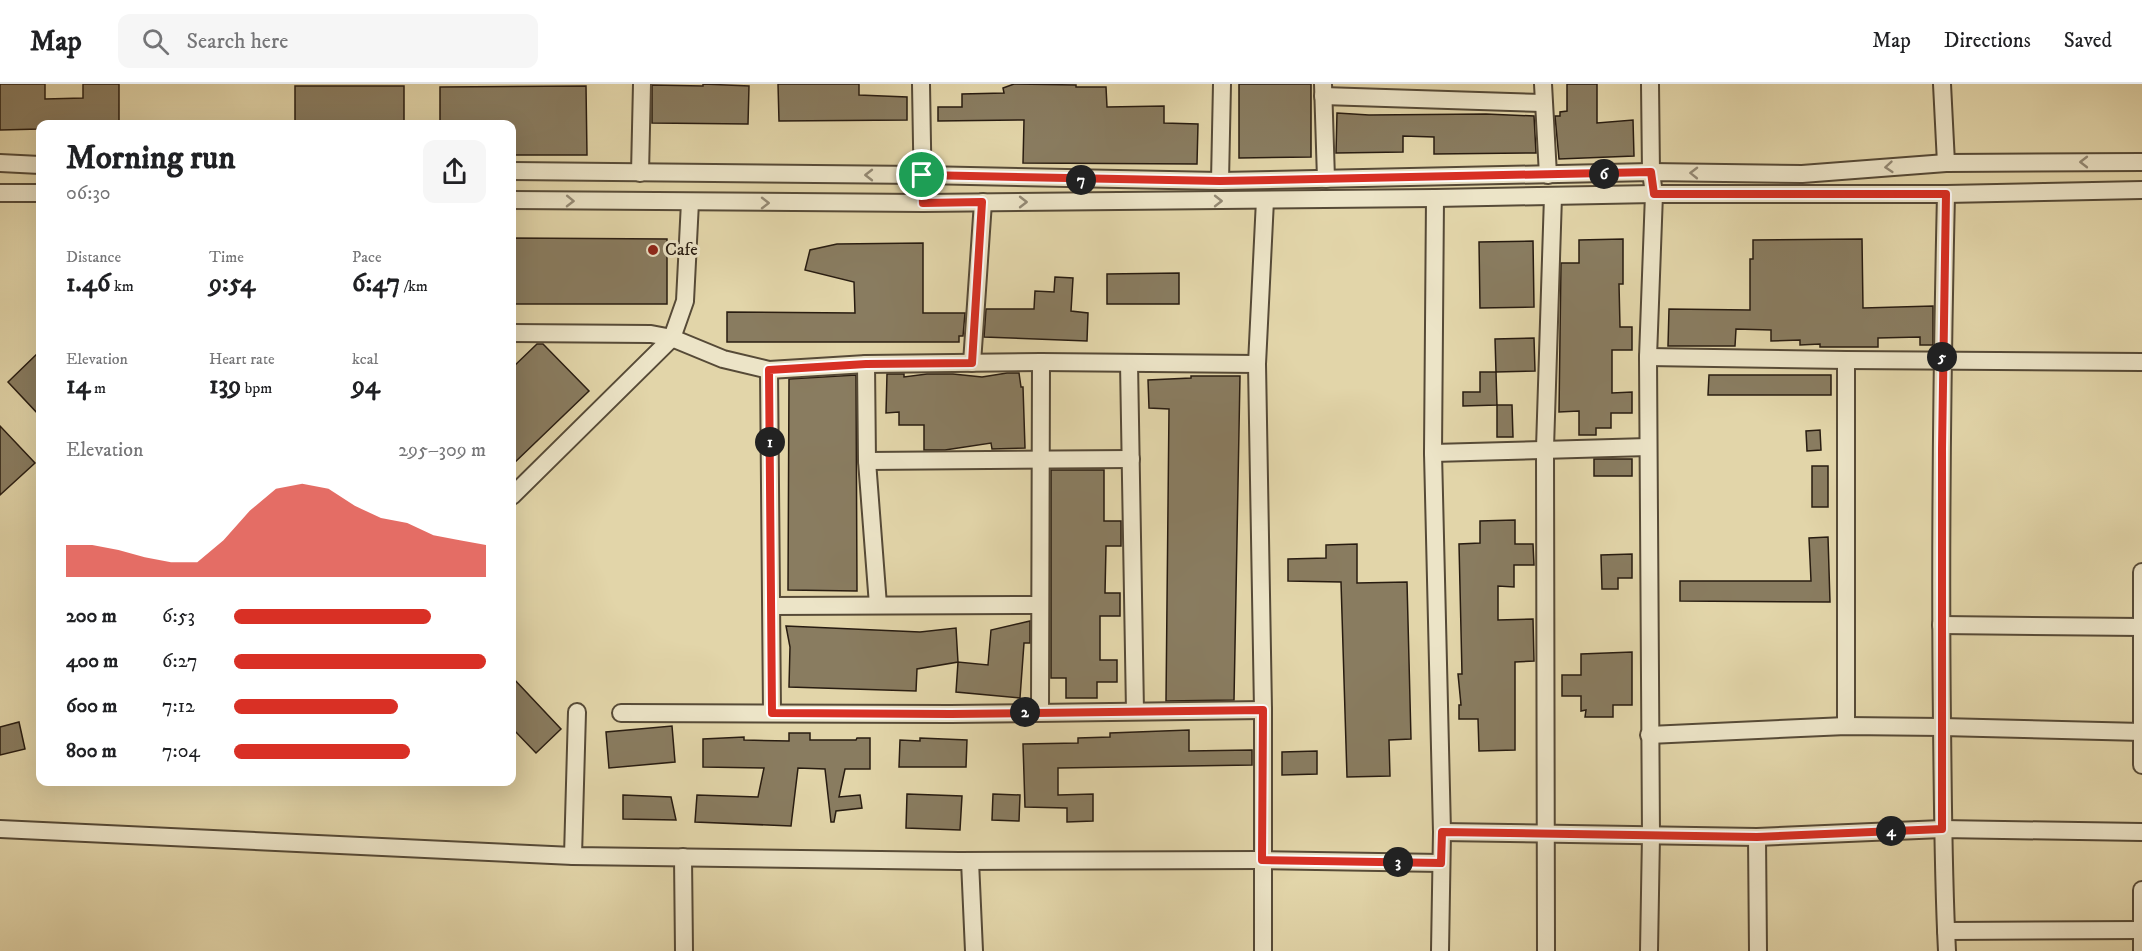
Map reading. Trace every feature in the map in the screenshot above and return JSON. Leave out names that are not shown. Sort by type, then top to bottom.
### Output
[{"type":"street","points":[[640,173],[642,84]]},
{"type":"street","points":[[921,84],[923,203]]},
{"type":"street","points":[[1220,181],[1222,84]]},
{"type":"street","points":[[1543,84],[1548,175]]},
{"type":"street","points":[[1649,951],[1651,835],[1648,357],[1654,194],[1651,172],[1650,84]]},
{"type":"street","points":[[1942,84],[1946,163]]},
{"type":"street","points":[[1326,179],[1323,90],[1543,103]]},
{"type":"street","points":[[516,171],[1220,181],[1651,172],[1802,174],[1946,163],[2142,162]]},
{"type":"street","points":[[0,163],[36,165]]},
{"type":"street","points":[[516,200],[923,203],[1654,194],[1946,194],[2142,190]]},
{"type":"street","points":[[0,193],[36,194]]},
{"type":"street","points":[[1946,194],[1942,361],[1941,625],[1942,829],[1947,951]]},
{"type":"street","points":[[1546,951],[1545,448],[1553,196]]},
{"type":"street","points":[[1435,198],[1433,453],[1442,832],[1440,951]]},
{"type":"street","points":[[1263,951],[1263,710],[1257,364],[1265,200]]},
{"type":"street","points":[[516,492],[672,338],[685,301],[690,202]]},
{"type":"street","points":[[972,363],[982,202]]},
{"type":"street","points":[[516,333],[651,334],[672,338],[723,359],[769,370],[866,364],[1041,362],[1257,364]]},
{"type":"street","points":[[1648,357],[2142,362]]},
{"type":"street","points":[[1846,360],[1846,726]]},
{"type":"street","points":[[1040,712],[1041,362]]},
{"type":"street","points":[[1129,363],[1135,711]]},
{"type":"street","points":[[866,364],[867,461],[878,605]]},
{"type":"street","points":[[769,370],[772,713]]},
{"type":"street","points":[[1433,453],[1545,448],[1648,447]]},
{"type":"street","points":[[867,461],[1131,459]]},
{"type":"street","points":[[2142,572],[2142,765]]},
{"type":"street","points":[[772,606],[1040,604]]},
{"type":"street","points":[[1941,625],[2141,627]]},
{"type":"street","points":[[621,714],[951,714],[1263,710]]},
{"type":"street","points":[[573,856],[577,712]]},
{"type":"street","points":[[1649,735],[1846,726],[2142,732]]},
{"type":"street","points":[[0,829],[573,856],[1441,863]]},
{"type":"street","points":[[1442,832],[1757,837],[1942,829],[2142,832]]},
{"type":"street","points":[[1757,837],[1758,951]]},
{"type":"street","points":[[683,858],[684,951]]},
{"type":"street","points":[[970,861],[974,951]]},
{"type":"street","points":[[2142,890],[2142,951]]},
{"type":"street","points":[[1946,931],[2141,930]]},
{"type":"building","points":[[0,84],[45,84],[45,99],[83,98],[83,84],[119,84],[119,120],[36,120],[36,129],[0,130]]},
{"type":"building","points":[[703,84],[749,86],[748,124],[652,123],[652,85],[703,86]]},
{"type":"building","points":[[778,84],[859,84],[859,95],[907,97],[907,120],[779,121]]},
{"type":"building","points":[[1014,84],[1106,87],[1107,107],[1164,106],[1164,123],[1198,124],[1197,164],[1023,163],[1024,120],[938,121],[938,107],[962,107],[962,94],[1004,93],[1003,88]]},
{"type":"building","points":[[1239,84],[1311,84],[1311,157],[1239,158]]},
{"type":"building","points":[[1567,84],[1597,84],[1597,123],[1633,120],[1634,156],[1559,159],[1555,116],[1560,116],[1560,112],[1567,111]]},
{"type":"building","points":[[295,86],[404,86],[404,120],[295,120]]},
{"type":"building","points":[[586,86],[587,155],[516,155],[516,120],[440,120],[440,87]]},
{"type":"building","points":[[1337,113],[1534,116],[1536,153],[1434,154],[1434,137],[1403,136],[1403,152],[1336,153]]},
{"type":"building","points":[[516,238],[667,239],[667,304],[516,304]]},
{"type":"building","points":[[1623,239],[1623,284],[1619,284],[1620,327],[1632,327],[1632,350],[1612,350],[1612,393],[1632,392],[1632,413],[1611,413],[1611,428],[1596,428],[1596,435],[1579,435],[1579,411],[1559,412],[1561,263],[1579,263],[1579,240]]},
{"type":"building","points":[[1862,239],[1863,308],[1933,306],[1933,345],[1920,345],[1920,337],[1878,338],[1878,347],[1820,347],[1820,344],[1800,345],[1800,340],[1771,341],[1771,330],[1736,329],[1735,346],[1668,346],[1669,309],[1750,310],[1750,259],[1753,259],[1753,240]]},
{"type":"building","points":[[1533,241],[1534,307],[1480,308],[1479,242]]},
{"type":"building","points":[[923,243],[923,313],[965,313],[963,336],[959,336],[959,342],[727,342],[727,312],[855,313],[854,282],[805,270],[810,250],[837,244]]},
{"type":"building","points":[[1179,273],[1179,304],[1107,304],[1107,274]]},
{"type":"building","points":[[1055,277],[1073,278],[1071,311],[1088,313],[1087,341],[984,337],[986,309],[1034,309],[1035,291],[1054,292]]},
{"type":"building","points":[[1534,338],[1535,371],[1496,372],[1495,339]]},
{"type":"building","points":[[537,344],[543,344],[589,391],[516,461],[516,364]]},
{"type":"building","points":[[36,355],[36,412],[8,382]]},
{"type":"building","points":[[1480,372],[1496,372],[1497,405],[1463,406],[1463,392],[1480,392]]},
{"type":"building","points":[[1019,373],[1021,387],[1023,387],[1025,448],[992,449],[991,443],[945,450],[924,450],[924,425],[899,425],[899,412],[886,413],[887,374],[904,374],[904,377],[953,374],[982,377]]},
{"type":"building","points":[[856,375],[857,591],[788,590],[789,379]]},
{"type":"building","points":[[1709,375],[1831,375],[1831,395],[1708,395]]},
{"type":"building","points":[[1191,376],[1240,376],[1234,700],[1166,701],[1169,409],[1149,408],[1148,380],[1191,378]]},
{"type":"building","points":[[1497,405],[1512,405],[1513,437],[1497,437]]},
{"type":"building","points":[[0,426],[35,463],[0,495]]},
{"type":"building","points":[[1820,430],[1821,450],[1807,451],[1806,431]]},
{"type":"building","points":[[1594,459],[1632,459],[1632,476],[1594,476]]},
{"type":"building","points":[[1812,466],[1828,466],[1828,507],[1812,507]]},
{"type":"building","points":[[1051,470],[1104,470],[1104,521],[1121,521],[1121,546],[1106,546],[1105,593],[1120,593],[1120,616],[1100,616],[1100,660],[1117,660],[1117,682],[1097,682],[1097,698],[1066,698],[1066,678],[1051,678]]},
{"type":"building","points":[[1515,520],[1515,544],[1533,544],[1534,565],[1514,565],[1514,587],[1498,586],[1498,620],[1533,619],[1534,661],[1515,662],[1515,750],[1479,751],[1478,719],[1459,719],[1459,705],[1461,705],[1458,674],[1462,674],[1459,544],[1480,543],[1480,521]]},
{"type":"building","points":[[1828,537],[1830,602],[1680,601],[1680,581],[1811,581],[1809,538]]},
{"type":"building","points":[[1357,544],[1357,583],[1407,582],[1411,739],[1389,740],[1390,776],[1347,777],[1341,582],[1288,581],[1288,559],[1326,558],[1326,545]]},
{"type":"building","points":[[1632,554],[1632,578],[1618,578],[1618,589],[1602,589],[1601,555]]},
{"type":"building","points":[[1030,621],[1030,643],[1024,643],[1020,698],[956,692],[958,662],[988,665],[991,630]]},
{"type":"building","points":[[786,626],[920,632],[956,628],[958,662],[917,669],[916,691],[789,687],[790,647]]},
{"type":"building","points":[[1632,652],[1632,705],[1613,705],[1613,717],[1585,717],[1586,710],[1581,711],[1581,696],[1562,696],[1562,675],[1581,675],[1581,654]]},
{"type":"building","points":[[516,681],[561,729],[536,753],[516,732]]},
{"type":"building","points":[[19,722],[25,749],[0,755],[0,727]]},
{"type":"building","points":[[672,726],[675,762],[609,768],[606,732]]},
{"type":"building","points":[[1189,730],[1189,751],[1252,750],[1252,765],[1058,768],[1058,795],[1093,794],[1093,821],[1067,822],[1067,808],[1025,807],[1023,744],[1078,743],[1078,738],[1110,737],[1110,733]]},
{"type":"building","points":[[789,733],[810,733],[810,740],[870,738],[870,769],[845,769],[839,797],[860,795],[862,808],[836,811],[834,822],[831,822],[825,769],[798,768],[791,826],[695,822],[697,795],[758,797],[764,768],[703,767],[703,739],[744,737],[744,740],[789,741]]},
{"type":"building","points":[[920,738],[967,740],[966,767],[899,767],[900,740],[920,741]]},
{"type":"building","points":[[1317,751],[1317,774],[1282,775],[1282,752]]},
{"type":"building","points":[[907,794],[962,796],[960,830],[906,828]]},
{"type":"building","points":[[993,794],[1020,795],[1019,821],[992,820]]},
{"type":"building","points":[[623,795],[671,797],[676,820],[623,819]]},
{"type":"place","name":"Cafe","points":[[653,250]]},
{"type":"route","points":[[1651,172],[1654,194],[1946,194],[1942,361],[1942,829],[1757,837],[1442,832],[1441,863],[1262,860],[1263,710],[951,714],[772,713],[769,370],[866,364],[972,363],[982,202],[923,203],[922,175],[1119,181],[1220,181],[1651,172]]}]
